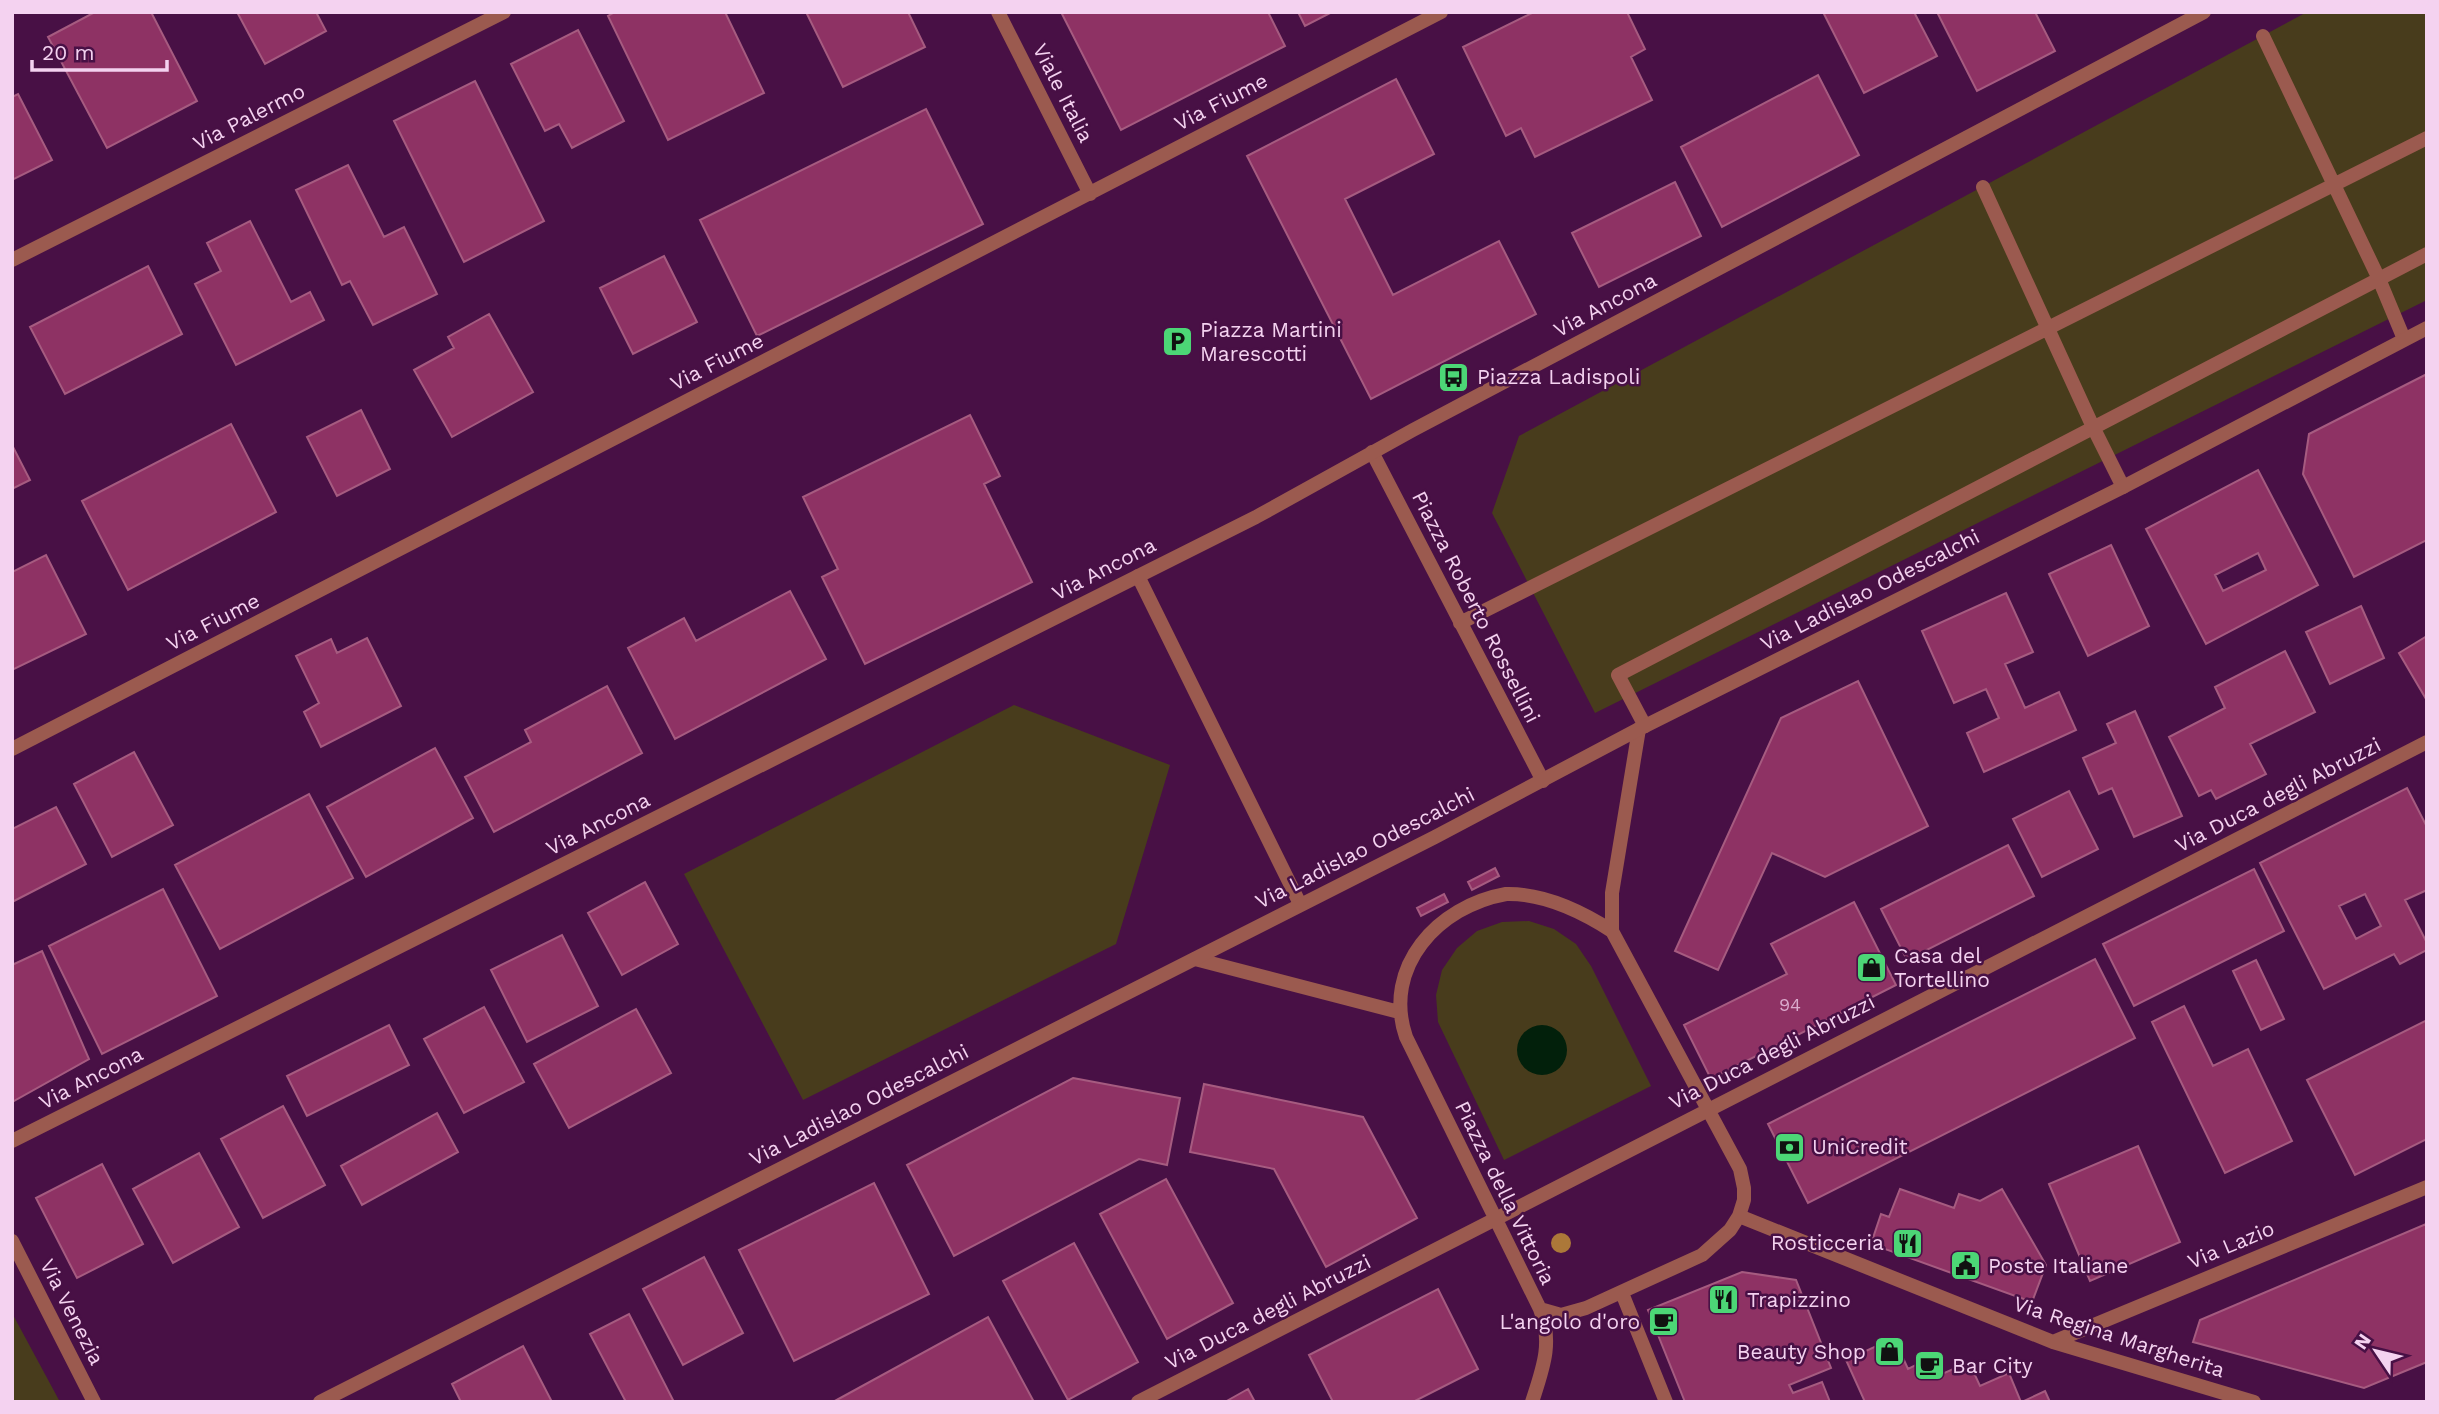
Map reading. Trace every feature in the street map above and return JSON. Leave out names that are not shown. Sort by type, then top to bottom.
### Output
[{"type":"street","name":"Via Palermo","points":[[12,260],[505,12]]},
{"type":"street","name":"Viale Italia","points":[[998,12],[1090,194]]},
{"type":"street","name":"Via Fiume","points":[[12,749],[1441,12]]},
{"type":"street","name":"Via Ancona","points":[[12,1141],[1256,517],[1372,452],[2204,12]]},
{"type":"street","points":[[2263,36],[2379,279],[2404,339]]},
{"type":"street","points":[[1461,623],[2427,138]]},
{"type":"street","points":[[1983,187],[2123,487]]},
{"type":"street","points":[[1739,1216],[1744,1200],[1740,1169],[1612,931],[1612,893],[1642,727],[1618,675],[2427,254]]},
{"type":"street","name":"Via Ladislao Odescalchi","points":[[320,1402],[1195,959],[1543,781],[1642,727],[2123,487],[2427,328]]},
{"type":"street","name":"Piazza Roberto Rossellini","points":[[1372,452],[1543,781]]},
{"type":"street","points":[[1138,576],[1300,904]]},
{"type":"street","name":"Via Duca degli Abruzzi","points":[[1138,1402],[2427,743]]},
{"type":"street","name":"Piazza della Vittoria","points":[[1612,931],[1573,909],[1544,899],[1518,894],[1481,900],[1444,921],[1414,952],[1403,979],[1399,1012],[1406,1037],[1540,1308],[1561,1315],[1622,1293],[1702,1255],[1730,1230],[1739,1216]]},
{"type":"street","points":[[1195,959],[1399,1012]]},
{"type":"street","name":"Via Lazio","points":[[2053,1342],[2427,1188]]},
{"type":"street","name":"Via Regina Margherita","points":[[1739,1216],[2053,1342],[2253,1402]]},
{"type":"street","name":"Via Venezia","points":[[12,1241],[94,1402]]},
{"type":"street","points":[[1622,1293],[1666,1402]]},
{"type":"street","points":[[1532,1402],[1546,1354],[1546,1324],[1540,1308]]},
{"type":"shaded area","points":[[2307,12],[2427,12],[2427,300],[1595,713],[1492,513],[1519,436]]},
{"type":"shaded area","points":[[1014,705],[1170,765],[1116,944],[803,1100],[684,874]]},
{"type":"shaded area","points":[[1529,921],[1554,929],[1576,944],[1591,966],[1651,1086],[1504,1160],[1438,1022],[1436,995],[1442,970],[1457,948],[1477,931],[1502,922]]},
{"type":"shaded area","points":[[1542,1025],[1559,1033],[1567,1050],[1559,1067],[1542,1075],[1525,1067],[1517,1050],[1525,1033]]},
{"type":"shaded area","points":[[12,1313],[60,1402],[12,1402]]},
{"type":"building","points":[[95,12],[151,12],[197,101],[107,148],[48,37]]},
{"type":"building","points":[[237,12],[316,12],[326,31],[265,64]]},
{"type":"building","points":[[615,12],[725,12],[764,93],[668,140],[608,16]]},
{"type":"building","points":[[806,12],[908,12],[925,47],[843,87]]},
{"type":"building","points":[[1061,12],[1268,12],[1285,46],[1121,130]]},
{"type":"building","points":[[1298,12],[1332,12],[1305,26]]},
{"type":"building","points":[[1534,12],[1627,12],[1645,49],[1631,57],[1652,100],[1535,157],[1521,128],[1506,136],[1463,47]]},
{"type":"building","points":[[1823,12],[1914,12],[1937,56],[1864,93]]},
{"type":"building","points":[[1937,12],[2035,12],[2055,51],[1977,91]]},
{"type":"building","points":[[578,30],[624,121],[572,148],[559,124],[545,131],[511,64]]},
{"type":"building","points":[[1818,75],[1859,155],[1722,227],[1681,147]]},
{"type":"building","points":[[1396,79],[1434,154],[1345,199],[1393,295],[1499,241],[1536,314],[1371,399],[1247,156]]},
{"type":"building","points":[[475,81],[544,221],[464,262],[394,121]]},
{"type":"building","points":[[18,94],[52,160],[12,180],[12,97]]},
{"type":"building","points":[[926,109],[983,224],[757,336],[700,220]]},
{"type":"building","points":[[348,165],[384,237],[404,227],[437,294],[373,325],[350,281],[342,285],[296,190]]},
{"type":"building","points":[[1675,182],[1701,236],[1599,287],[1572,233]]},
{"type":"building","points":[[250,221],[291,302],[310,292],[324,320],[236,365],[195,284],[221,271],[207,243]]},
{"type":"building","points":[[664,256],[697,322],[633,354],[600,288]]},
{"type":"building","points":[[148,266],[182,334],[65,394],[30,327]]},
{"type":"building","points":[[489,314],[533,392],[452,437],[414,370],[454,348],[448,337]]},
{"type":"building","points":[[2427,374],[2427,540],[2354,577],[2303,474],[2309,434]]},
{"type":"building","points":[[361,410],[390,469],[337,496],[307,437]]},
{"type":"building","points":[[970,415],[1000,476],[984,484],[1032,582],[865,664],[822,577],[838,569],[803,497]]},
{"type":"building","points":[[231,424],[276,512],[128,590],[82,501]]},
{"type":"building","points":[[12,445],[30,480],[12,489]]},
{"type":"building","points":[[2258,470],[2318,585],[2206,644],[2146,529]],"holes":[[[2258,553],[2266,570],[2223,591],[2215,575]]]},
{"type":"building","points":[[2111,545],[2149,626],[2088,656],[2049,574]]},
{"type":"building","points":[[46,555],[86,634],[12,670],[12,572]]},
{"type":"building","points":[[790,591],[826,659],[675,739],[628,648],[684,618],[696,641]]},
{"type":"building","points":[[2006,593],[2033,652],[2005,664],[2025,708],[2059,692],[2076,730],[1984,772],[1967,733],[1999,718],[1986,689],[1954,703],[1922,631]]},
{"type":"building","points":[[2361,606],[2384,658],[2330,684],[2306,632]]},
{"type":"building","points":[[2427,636],[2427,699],[2426,699],[2399,653]]},
{"type":"building","points":[[367,638],[401,706],[321,747],[304,712],[319,703],[296,656],[331,639],[337,653]]},
{"type":"building","points":[[2285,651],[2315,712],[2250,744],[2266,774],[2216,799],[2211,790],[2199,796],[2169,737],[2225,708],[2215,687]]},
{"type":"building","points":[[1858,681],[1928,826],[1825,877],[1772,853],[1718,970],[1675,951],[1781,718]]},
{"type":"building","points":[[607,686],[642,753],[494,832],[465,777],[531,742],[525,730]]},
{"type":"building","points":[[2135,711],[2182,816],[2134,837],[2112,788],[2099,794],[2083,758],[2116,743],[2107,724]]},
{"type":"building","points":[[435,748],[473,818],[366,877],[327,807]]},
{"type":"building","points":[[134,752],[173,825],[112,857],[74,784]]},
{"type":"building","points":[[2407,788],[2427,827],[2427,890],[2405,900],[2427,943],[2427,950],[2400,964],[2394,954],[2324,989],[2260,863]],"holes":[[[2365,894],[2381,926],[2356,939],[2339,906]]]},
{"type":"building","points":[[2069,791],[2098,849],[2042,877],[2013,819]]},
{"type":"building","points":[[309,794],[353,878],[220,949],[175,865]]},
{"type":"building","points":[[56,807],[86,864],[12,902],[12,829]]},
{"type":"building","points":[[2008,845],[2034,896],[1907,960],[1881,909]]},
{"type":"building","points":[[1495,868],[1499,876],[1472,890],[1468,882]]},
{"type":"building","points":[[2254,869],[2284,931],[2134,1006],[2103,944]]},
{"type":"building","points":[[645,882],[678,944],[622,975],[588,913]]},
{"type":"building","points":[[163,889],[217,996],[102,1054],[49,946]]},
{"type":"building","points":[[1444,894],[1448,902],[1421,916],[1417,908]]},
{"type":"building","points":[[1854,902],[1896,985],[1711,1079],[1684,1025],[1787,974],[1771,944]]},
{"type":"building","points":[[562,935],[598,1006],[527,1042],[491,970]]},
{"type":"building","points":[[42,951],[89,1059],[12,1102],[12,965]]},
{"type":"building","points":[[2095,959],[2135,1038],[1808,1203],[1768,1124]]},
{"type":"building","points":[[2256,960],[2284,1019],[2261,1030],[2233,971]]},
{"type":"building","points":[[2184,1006],[2213,1066],[2248,1049],[2292,1141],[2225,1173],[2152,1022]]},
{"type":"building","points":[[484,1007],[524,1082],[464,1113],[424,1039]]},
{"type":"building","points":[[636,1009],[671,1073],[569,1128],[534,1064]]},
{"type":"building","points":[[2427,1020],[2427,1139],[2355,1175],[2307,1080]]},
{"type":"building","points":[[389,1025],[409,1065],[307,1116],[287,1076]]},
{"type":"building","points":[[1073,1078],[1180,1098],[1167,1165],[1139,1159],[954,1256],[907,1165]]},
{"type":"building","points":[[1204,1084],[1363,1117],[1417,1218],[1326,1267],[1274,1169],[1190,1152]]},
{"type":"building","points":[[283,1106],[325,1185],[263,1218],[221,1139]]},
{"type":"building","points":[[437,1113],[458,1152],[362,1205],[341,1166]]},
{"type":"building","points":[[2138,1146],[2180,1242],[2090,1281],[2049,1184]]},
{"type":"building","points":[[199,1153],[239,1227],[173,1263],[133,1189]]},
{"type":"building","points":[[102,1164],[143,1244],[77,1278],[36,1198]]},
{"type":"building","points":[[1166,1179],[1233,1303],[1167,1339],[1100,1214]]},
{"type":"building","points":[[874,1183],[929,1294],[794,1361],[739,1250]]},
{"type":"building","points":[[1900,1189],[1954,1208],[1959,1194],[1980,1201],[2002,1189],[2046,1265],[2032,1302],[1871,1244],[1881,1214],[1889,1217]]},
{"type":"building","points":[[2426,1224],[2427,1362],[2364,1388],[2193,1342],[2200,1320]]},
{"type":"building","points":[[1074,1243],[1138,1362],[1068,1400],[1003,1281]]},
{"type":"building","points":[[704,1257],[743,1333],[683,1365],[643,1289]]},
{"type":"building","points":[[1742,1272],[1796,1280],[1831,1368],[1789,1385],[1793,1393],[1822,1382],[1830,1402],[1685,1402],[1648,1310]]},
{"type":"building","points":[[1438,1289],[1478,1369],[1413,1402],[1333,1402],[1309,1355]]},
{"type":"building","points":[[629,1314],[674,1402],[626,1402],[590,1334]]},
{"type":"building","points":[[988,1317],[1034,1402],[833,1402]]},
{"type":"building","points":[[1894,1338],[1908,1369],[1932,1357],[1940,1375],[1969,1362],[1980,1386],[2009,1373],[2021,1402],[1865,1402],[1846,1360]]},
{"type":"building","points":[[523,1346],[552,1402],[461,1402],[452,1384]]},
{"type":"building","points":[[1248,1389],[1255,1402],[1225,1402]]},
{"type":"building","points":[[2045,1391],[2050,1402],[2022,1402]]},
{"type":"place","name":"Piazza Martini Marescotti","points":[[1177,342]]},
{"type":"place","name":"Piazza Ladispoli","points":[[1454,377]]},
{"type":"place","name":"Casa del Tortellino","points":[[1871,968]]},
{"type":"place","name":"UniCredit","points":[[1789,1147]]},
{"type":"place","name":"Rosticceria","points":[[1907,1243]]},
{"type":"place","name":"Poste Italiane","points":[[1965,1266]]},
{"type":"place","name":"Trapizzino","points":[[1724,1300]]},
{"type":"place","name":"L'angolo d'oro","points":[[1663,1322]]},
{"type":"place","name":"Beauty Shop","points":[[1889,1352]]},
{"type":"place","name":"Bar City","points":[[1929,1366]]}]
